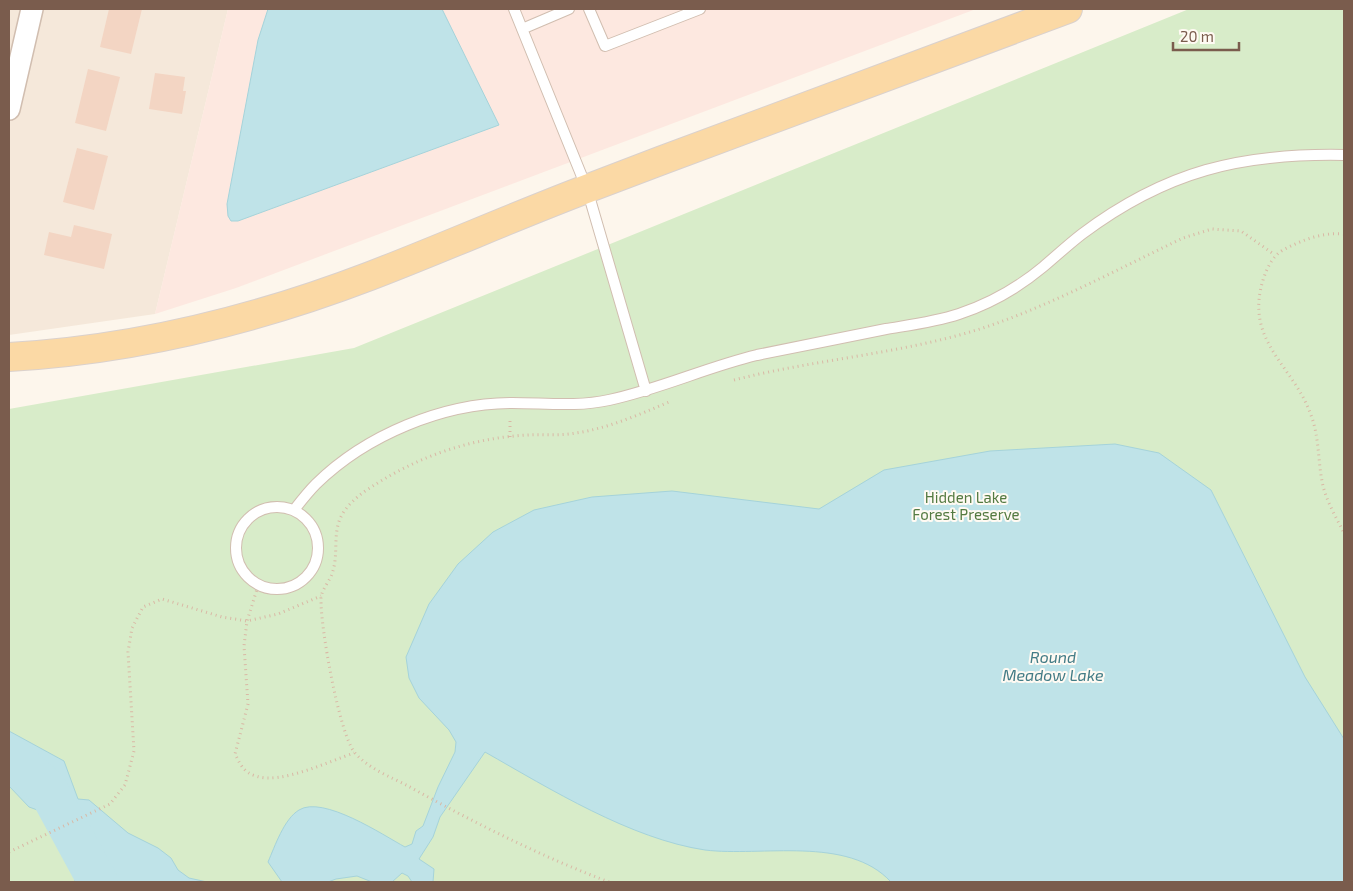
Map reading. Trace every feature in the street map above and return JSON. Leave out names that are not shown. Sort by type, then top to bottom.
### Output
[{"type":"main road","points":[[9,357],[53,354],[137,342],[258,313],[369,276],[587,189],[1068,9]]},
{"type":"street","points":[[9,109],[32,9]]},
{"type":"lane","points":[[514,9],[587,189],[646,391]]},
{"type":"lane","points":[[522,28],[569,9]]},
{"type":"lane","points":[[589,9],[605,46],[700,9]]},
{"type":"lane","points":[[294,510],[316,483],[357,452],[402,428],[451,410],[511,403],[561,406],[606,400],[646,391],[700,371],[752,356],[958,314],[998,297],[1034,274],[1080,235],[1126,203],[1183,176],[1240,161],[1296,154],[1344,155]]},
{"type":"lane","points":[[271,507],[294,510],[306,518],[316,531],[319,546],[317,561],[310,574],[300,584],[287,589],[273,590],[258,586],[247,577],[239,566],[236,544],[239,530],[245,521],[257,512],[271,507]]},
{"type":"path","points":[[725,382],[941,339],[981,328],[1018,315],[1183,238],[1212,229],[1241,231],[1275,255]]},
{"type":"path","points":[[1344,234],[1333,233],[1301,240],[1275,255],[1260,290],[1258,315],[1268,343],[1312,417],[1321,461],[1322,481],[1344,533]]},
{"type":"path","points":[[609,882],[474,822],[374,768],[354,753],[342,720],[332,681],[321,596],[332,573],[338,547],[338,525],[349,504],[375,485],[407,466],[478,441],[526,435],[575,434],[614,425],[673,400]]},
{"type":"path","points":[[258,586],[247,621],[244,646],[248,704],[235,754],[244,769],[256,777],[276,778],[354,753]]},
{"type":"path","points":[[9,852],[110,804],[125,785],[134,751],[128,652],[132,628],[143,607],[162,599],[222,617],[247,621],[278,614],[321,596]]},
{"type":"shaded area","points":[[9,9],[228,9],[155,314],[9,335]]},
{"type":"shaded area","points":[[228,9],[976,9],[236,288],[155,314]]},
{"type":"green space","name":"Hidden Lake Forest Preserve","points":[[1189,9],[1344,9],[1344,882],[9,882],[9,409],[354,348]]},
{"type":"water","points":[[268,9],[442,9],[499,125],[238,221],[231,221],[228,216],[227,204],[258,40]]},
{"type":"water","name":"Round Meadow Lake","points":[[1115,444],[1159,453],[1211,490],[1305,677],[1344,739],[1344,882],[891,882],[873,867],[852,858],[828,853],[705,850],[677,844],[620,824],[592,811],[485,752],[440,817],[433,837],[419,859],[434,869],[433,882],[412,882],[408,876],[402,873],[392,882],[372,882],[357,876],[328,882],[282,882],[268,862],[280,833],[289,820],[299,810],[310,807],[323,808],[353,818],[405,847],[412,844],[416,831],[423,826],[438,787],[455,752],[456,742],[449,730],[419,698],[409,678],[406,657],[429,604],[458,564],[493,532],[534,510],[592,497],[672,491],[819,509],[884,470],[990,451]]},
{"type":"water","points":[[9,731],[64,761],[78,799],[89,800],[128,833],[158,848],[171,858],[178,870],[189,878],[207,882],[75,882],[73,834],[57,817],[29,807],[9,786]]},
{"type":"building","points":[[109,9],[142,9],[131,54],[100,47]]},
{"type":"building","points":[[88,69],[120,77],[106,131],[75,123]]},
{"type":"building","points":[[155,73],[185,77],[183,91],[186,91],[182,114],[149,109]]},
{"type":"building","points":[[77,148],[108,156],[94,210],[63,202]]},
{"type":"building","points":[[74,225],[112,234],[104,269],[44,255],[49,232],[71,237]]},
{"type":"waterway","points":[[9,755],[47,788],[98,882]]}]
